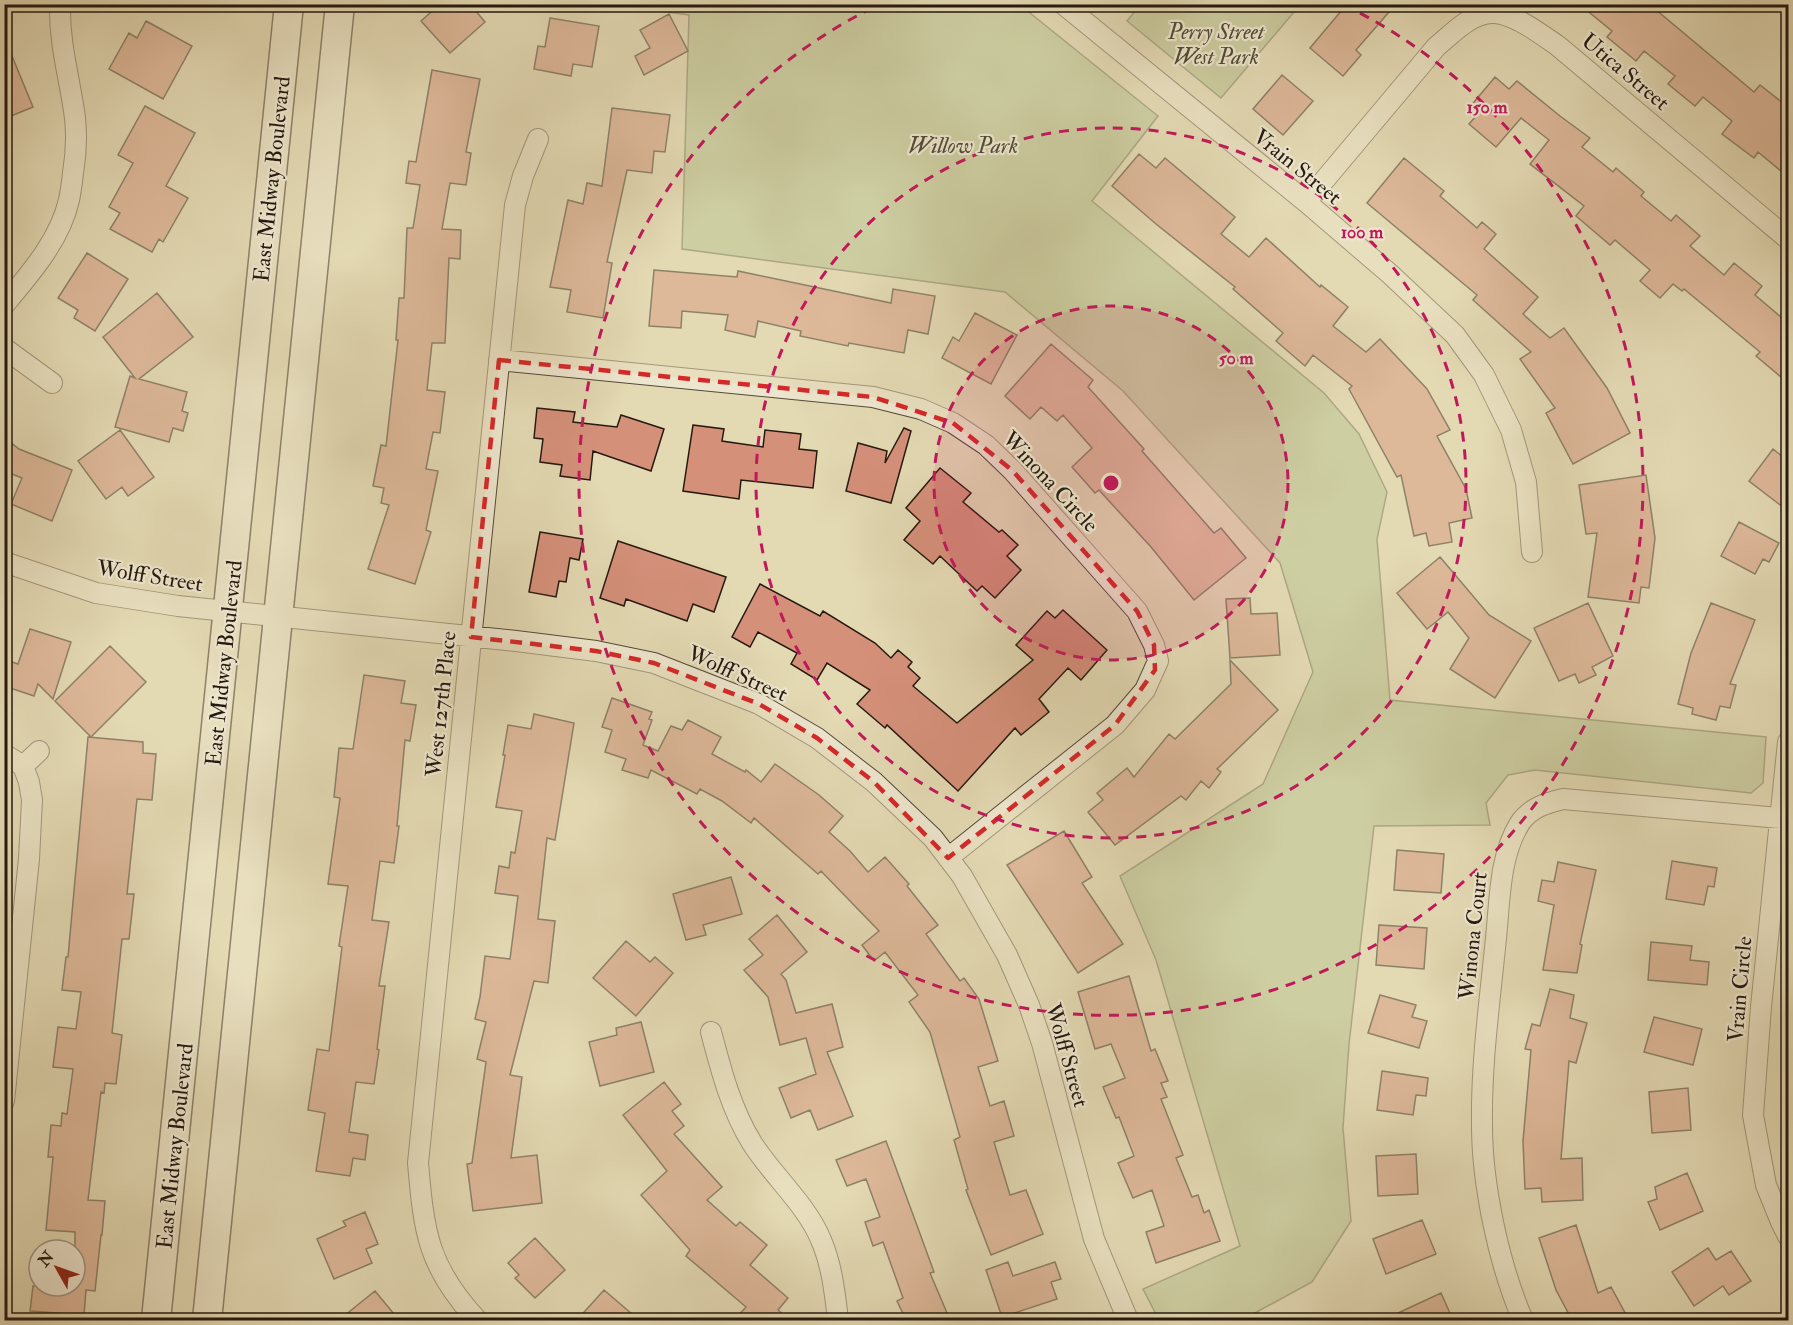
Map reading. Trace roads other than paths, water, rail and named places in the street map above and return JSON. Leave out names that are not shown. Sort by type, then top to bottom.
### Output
[{"type":"main road","name":"East Midway Boulevard","points":[[156,1320],[289,4]]},
{"type":"main road","points":[[207,1320],[340,4]]},
{"type":"street","points":[[4,305],[30,275],[49,247],[69,201],[76,149],[75,118],[63,54],[60,4]]},
{"type":"street","name":"Vrain Street","points":[[1063,4],[1306,202],[1390,274],[1447,327],[1469,352],[1511,430],[1526,482],[1532,552]]},
{"type":"street","name":"Utica Street","points":[[1306,202],[1437,46],[1461,26],[1489,9],[1537,31],[1558,46],[1788,238]]},
{"type":"street","name":"West 127th Place","points":[[477,1320],[456,1297],[430,1249],[422,1214],[417,1163],[515,205],[523,176],[538,139]]},
{"type":"street","points":[[4,348],[52,383]]},
{"type":"street","name":"Winona Circle","points":[[499,360],[873,397],[921,409],[952,423],[986,445],[1012,470],[1137,611],[1154,645],[1158,661],[1144,690],[1115,725],[948,858]]},
{"type":"street","name":"Wolff Street","points":[[4,562],[96,593],[178,606],[596,651],[654,663],[759,704],[816,738],[874,782],[919,824],[962,876],[1007,955],[1029,1005],[1042,1043],[1094,1239],[1128,1320]]},
{"type":"street","name":"Vrain Circle","points":[[1788,742],[1761,1007],[1753,1116],[1766,1185],[1788,1236]]},
{"type":"street","points":[[23,766],[39,750]]},
{"type":"street","points":[[4,754],[23,766],[32,800],[29,859],[4,1101]]},
{"type":"street","name":"Winona Court","points":[[1523,1320],[1502,1256],[1487,1184],[1482,1126],[1485,1049],[1505,861],[1520,822],[1523,806],[1563,799],[1780,818]]},
{"type":"street","points":[[711,1032],[723,1079],[742,1125],[753,1144],[807,1216],[821,1240],[835,1292],[838,1320]]},
{"type":"park label","name":"Perry Street West Park","points":[[1216,44]]},
{"type":"park label","name":"Willow Park","points":[[963,145]]}]
